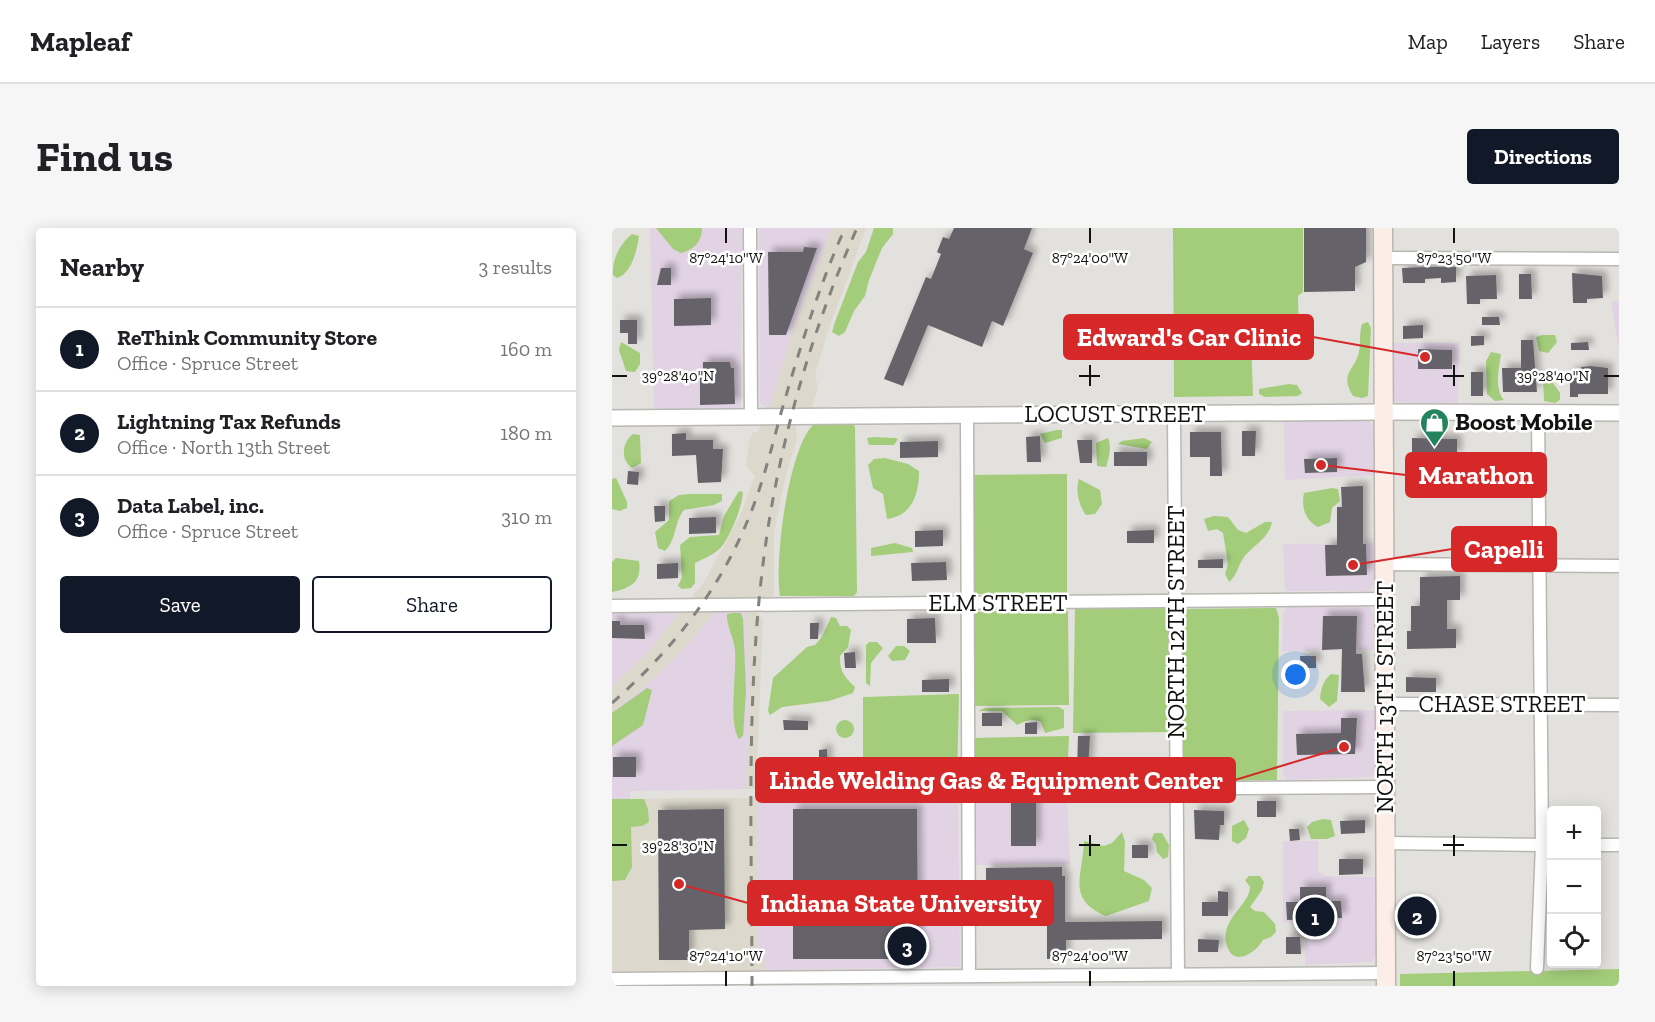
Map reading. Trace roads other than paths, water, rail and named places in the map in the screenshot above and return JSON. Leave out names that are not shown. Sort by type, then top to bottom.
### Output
[{"type":"main road","name":"NORTH 13TH STREET","points":[[1383,228],[1386,979]]},
{"type":"street","points":[[750,228],[751,418]]},
{"type":"street","points":[[1383,258],[1619,259]]},
{"type":"street","name":"LOCUST STREET","points":[[612,418],[1384,412],[1619,413]]},
{"type":"street","points":[[1538,968],[1547,844],[1538,564],[1539,413]]},
{"type":"street","name":"NORTH 12TH STREET","points":[[1174,414],[1178,974]]},
{"type":"street","points":[[966,416],[969,976]]},
{"type":"street","points":[[1384,564],[1619,566]]},
{"type":"street","name":"ELM STREET","points":[[612,606],[1384,599]]},
{"type":"street","name":"CHASE STREET","points":[[1385,704],[1619,705]]},
{"type":"street","points":[[967,790],[1385,787]]},
{"type":"street","points":[[1385,843],[1547,844]]},
{"type":"street","points":[[1601,844],[1619,844]]},
{"type":"street","points":[[612,979],[1178,974],[1386,979]]},
{"type":"railway","points":[[612,703],[653,663],[690,620],[735,548],[757,495],[810,320],[845,228]]},
{"type":"railway","points":[[752,986],[751,747],[762,569],[778,474],[805,366],[829,296],[857,228]]},
{"type":"place","name":"Edward's Car Clinic","points":[[1425,357]]},
{"type":"place","name":"Boost Mobile","points":[[1434,448]]},
{"type":"place","name":"Marathon","points":[[1321,465]]},
{"type":"place","name":"Capelli","points":[[1353,565]]},
{"type":"place","name":"Linde Welding Gas & Equipment Center","points":[[1344,747]]},
{"type":"place","name":"Indiana State University","points":[[679,884]]},
{"type":"place","name":"Lightning Tax Refunds","points":[[1417,916]]},
{"type":"place","name":"ReThink Community Store","points":[[1315,917]]},
{"type":"place","name":"Data Label, inc.","points":[[907,946]]}]
